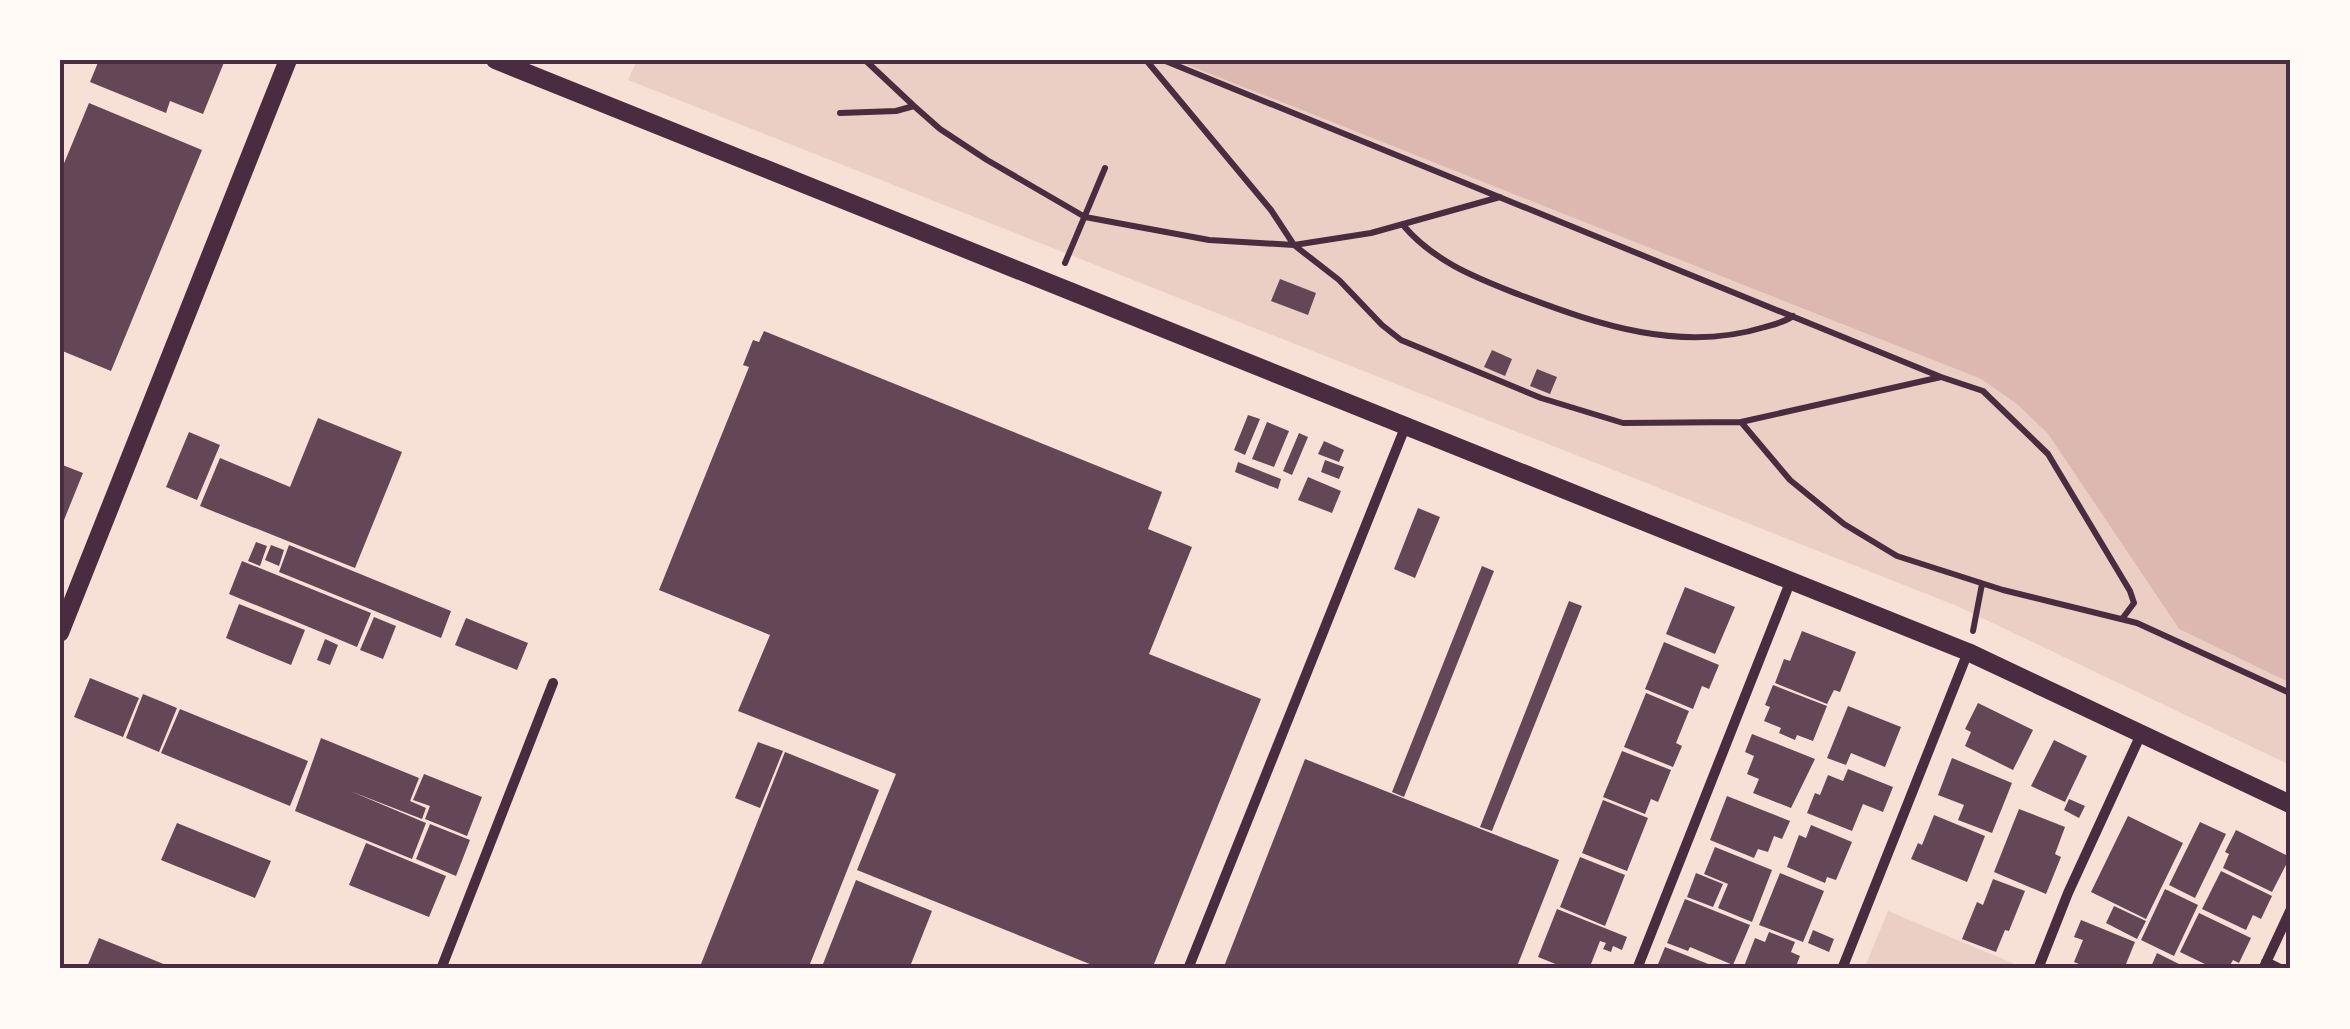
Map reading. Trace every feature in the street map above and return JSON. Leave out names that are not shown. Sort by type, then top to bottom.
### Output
[{"type":"street","points":[[60,634],[288,60]]},
{"type":"street","points":[[495,60],[1968,652],[2290,804]]},
{"type":"street","points":[[1188,969],[1406,426]]},
{"type":"street","points":[[1637,969],[1791,580]]},
{"type":"street","points":[[1842,969],[1968,652]]},
{"type":"street","points":[[441,969],[554,683]]},
{"type":"street","points":[[2038,969],[2068,892],[2142,732]]},
{"type":"street","points":[[2280,969],[2264,966],[2290,911]]},
{"type":"path","points":[[865,60],[940,129],[1085,217],[1210,240],[1294,245],[1403,225],[1501,197]]},
{"type":"path","points":[[1146,60],[1271,210],[1294,245],[1339,280],[1382,325],[1401,340],[1542,398],[1624,423],[1741,422],[1941,377]]},
{"type":"path","points":[[1162,60],[1982,391],[2048,454],[2130,591],[2134,604],[2122,620]]},
{"type":"path","points":[[840,113],[896,112],[914,106]]},
{"type":"path","points":[[1057,283],[1105,168]]},
{"type":"path","points":[[1403,225],[1417,242],[1474,277],[1593,323],[1648,335],[1698,337],[1747,333],[1794,316]]},
{"type":"path","points":[[1741,422],[1790,480],[1844,524],[1897,556],[1982,584],[2122,620],[2195,648],[2290,693]]},
{"type":"path","points":[[1968,652],[1982,584]]},
{"type":"shaded area","points":[[637,60],[1175,60],[1981,379],[2018,405],[2048,434],[2179,629],[2290,683],[2290,765],[1957,606],[628,80]]},
{"type":"shaded area","points":[[1175,60],[2290,60],[2290,683],[2179,629],[2048,434],[2018,405],[1981,379]]},
{"type":"shaded area","points":[[1888,911],[2022,967],[1864,969]]},
{"type":"building","points":[[99,60],[225,60],[203,114],[170,101],[166,113],[90,82]]},
{"type":"building","points":[[89,103],[202,150],[111,371],[60,350],[60,173]]},
{"type":"building","points":[[1280,279],[1316,293],[1308,315],[1271,301]]},
{"type":"building","points":[[764,331],[1162,492],[1148,529],[1192,547],[1149,654],[1261,699],[1152,969],[1102,969],[857,870],[896,774],[738,711],[770,635],[659,590],[749,367],[743,365],[753,340],[759,342]]},
{"type":"building","points":[[1492,350],[1512,359],[1505,376],[1484,367]]},
{"type":"building","points":[[1537,369],[1557,377],[1550,394],[1530,386]]},
{"type":"building","points":[[1248,415],[1260,419],[1245,455],[1234,450]]},
{"type":"building","points":[[318,418],[402,452],[355,568],[200,506],[220,458],[290,487]]},
{"type":"building","points":[[1267,422],[1289,431],[1274,467],[1252,459]]},
{"type":"building","points":[[189,432],[220,445],[197,500],[166,487]]},
{"type":"building","points":[[1299,433],[1308,437],[1292,475],[1283,471]]},
{"type":"building","points":[[1324,441],[1344,450],[1339,462],[1318,454]]},
{"type":"building","points":[[1325,460],[1344,467],[1339,479],[1321,472]]},
{"type":"building","points":[[1238,462],[1281,479],[1278,489],[1235,472]]},
{"type":"building","points":[[60,464],[83,473],[60,530]]},
{"type":"building","points":[[1308,477],[1341,491],[1332,513],[1298,500]]},
{"type":"building","points":[[1418,508],[1440,517],[1415,578],[1394,569]]},
{"type":"building","points":[[256,542],[267,546],[260,566],[248,561]]},
{"type":"building","points":[[271,545],[284,550],[279,566],[265,560]]},
{"type":"building","points":[[289,545],[451,611],[441,638],[279,572]]},
{"type":"building","points":[[242,561],[371,613],[357,647],[229,594]]},
{"type":"building","points":[[1482,566],[1494,571],[1404,797],[1392,792]]},
{"type":"building","points":[[1685,587],[1735,607],[1715,654],[1666,634]]},
{"type":"building","points":[[1569,601],[1582,606],[1492,831],[1480,827]]},
{"type":"building","points":[[239,604],[305,630],[291,665],[226,638]]},
{"type":"building","points":[[374,617],[396,626],[383,659],[360,650]]},
{"type":"building","points":[[466,618],[528,643],[517,670],[455,645]]},
{"type":"building","points":[[1802,631],[1856,652],[1840,692],[1834,690],[1827,704],[1775,683],[1784,659],[1790,661]]},
{"type":"building","points":[[325,639],[338,645],[330,665],[317,660]]},
{"type":"building","points":[[1664,642],[1719,665],[1709,689],[1702,686],[1693,709],[1645,689]]},
{"type":"building","points":[[90,678],[139,698],[123,737],[74,717]]},
{"type":"building","points":[[1773,685],[1827,706],[1813,741],[1797,735],[1795,740],[1764,721]]},
{"type":"building","points":[[1646,693],[1689,711],[1676,743],[1682,746],[1673,767],[1624,747]]},
{"type":"building","points":[[143,694],[177,708],[159,752],[126,738]]},
{"type":"building","points":[[1978,703],[2033,730],[2013,770],[1965,746],[1971,732],[1965,729]]},
{"type":"building","points":[[1848,706],[1901,727],[1885,767],[1851,753],[1846,765],[1827,758]]},
{"type":"building","points":[[180,709],[308,761],[290,806],[161,753]]},
{"type":"building","points":[[1752,734],[1815,759],[1791,808],[1753,793],[1759,779],[1747,774],[1754,756],[1745,752]]},
{"type":"building","points":[[321,738],[419,778],[410,801],[426,808],[422,819],[350,791],[426,823],[412,859],[295,811]]},
{"type":"building","points":[[2054,740],[2087,756],[2065,802],[2031,786]]},
{"type":"building","points":[[758,742],[783,751],[760,808],[735,798]]},
{"type":"building","points":[[1622,751],[1671,770],[1658,802],[1651,799],[1645,814],[1603,797]]},
{"type":"building","points":[[785,752],[879,790],[808,969],[699,969]]},
{"type":"building","points":[[1952,758],[2012,783],[1992,833],[1958,820],[1964,805],[1938,795]]},
{"type":"building","points":[[1305,759],[1559,860],[1516,969],[1223,969]]},
{"type":"building","points":[[1848,769],[1893,787],[1883,812],[1863,804],[1852,831],[1807,813],[1828,775],[1843,781]]},
{"type":"building","points":[[424,774],[482,797],[467,836],[425,819],[430,806],[413,800]]},
{"type":"building","points":[[1727,796],[1790,821],[1782,839],[1774,836],[1768,852],[1758,849],[1754,858],[1710,840]]},
{"type":"building","points":[[2069,799],[2085,806],[2079,818],[2064,810]]},
{"type":"building","points":[[1603,800],[1648,818],[1627,871],[1582,853]]},
{"type":"building","points":[[2019,809],[2065,827],[2055,854],[2061,857],[2046,894],[1994,872]]},
{"type":"building","points":[[1934,815],[1985,836],[1967,882],[1911,859],[1918,843],[1922,845]]},
{"type":"building","points":[[2128,816],[2183,843],[2146,919],[2091,892]]},
{"type":"building","points":[[2200,822],[2226,834],[2195,898],[2169,885]]},
{"type":"building","points":[[177,823],[271,861],[255,898],[161,860]]},
{"type":"building","points":[[430,824],[470,840],[456,876],[416,859]]},
{"type":"building","points":[[1811,825],[1852,842],[1836,880],[1827,877],[1825,883],[1787,867],[1799,835],[1806,838]]},
{"type":"building","points":[[2236,830],[2290,857],[2272,892],[2223,868],[2229,854],[2225,852]]},
{"type":"building","points":[[366,843],[446,876],[429,917],[349,885]]},
{"type":"building","points":[[1715,847],[1772,870],[1752,922],[1718,908],[1728,884],[1704,874]]},
{"type":"building","points":[[1580,857],[1625,875],[1605,926],[1560,907]]},
{"type":"building","points":[[2221,871],[2272,896],[2261,919],[2253,915],[2246,930],[2202,909]]},
{"type":"building","points":[[1696,873],[1723,884],[1713,907],[1687,897]]},
{"type":"building","points":[[1780,873],[1824,891],[1803,942],[1759,925]]},
{"type":"building","points":[[1993,879],[2025,891],[1996,952],[1962,939],[1977,902],[1983,905]]},
{"type":"building","points":[[856,880],[932,911],[909,969],[821,969]]},
{"type":"building","points":[[2165,889],[2198,905],[2174,956],[2141,940]]},
{"type":"building","points":[[1685,899],[1750,925],[1733,965],[1690,947],[1688,951],[1667,943]]},
{"type":"building","points":[[2114,906],[2146,921],[2137,939],[2106,923]]},
{"type":"building","points":[[1557,909],[1627,937],[1622,950],[1613,946],[1611,952],[1603,949],[1606,943],[1600,941],[1589,969],[1568,969],[1538,957]]},
{"type":"building","points":[[2199,913],[2251,938],[2239,963],[2233,960],[2228,969],[2215,969],[2180,952]]},
{"type":"building","points":[[2081,920],[2135,942],[2124,969],[2091,969],[2074,962],[2083,940],[2074,937]]},
{"type":"building","points":[[1813,930],[1834,939],[1829,952],[1808,943]]},
{"type":"building","points":[[1769,932],[1795,942],[1791,952],[1800,956],[1795,969],[1743,969],[1755,938],[1765,942]]},
{"type":"building","points":[[99,938],[176,969],[86,969]]},
{"type":"building","points":[[1665,947],[1721,969],[1656,969]]},
{"type":"building","points":[[2157,953],[2189,969],[2150,969]]}]
